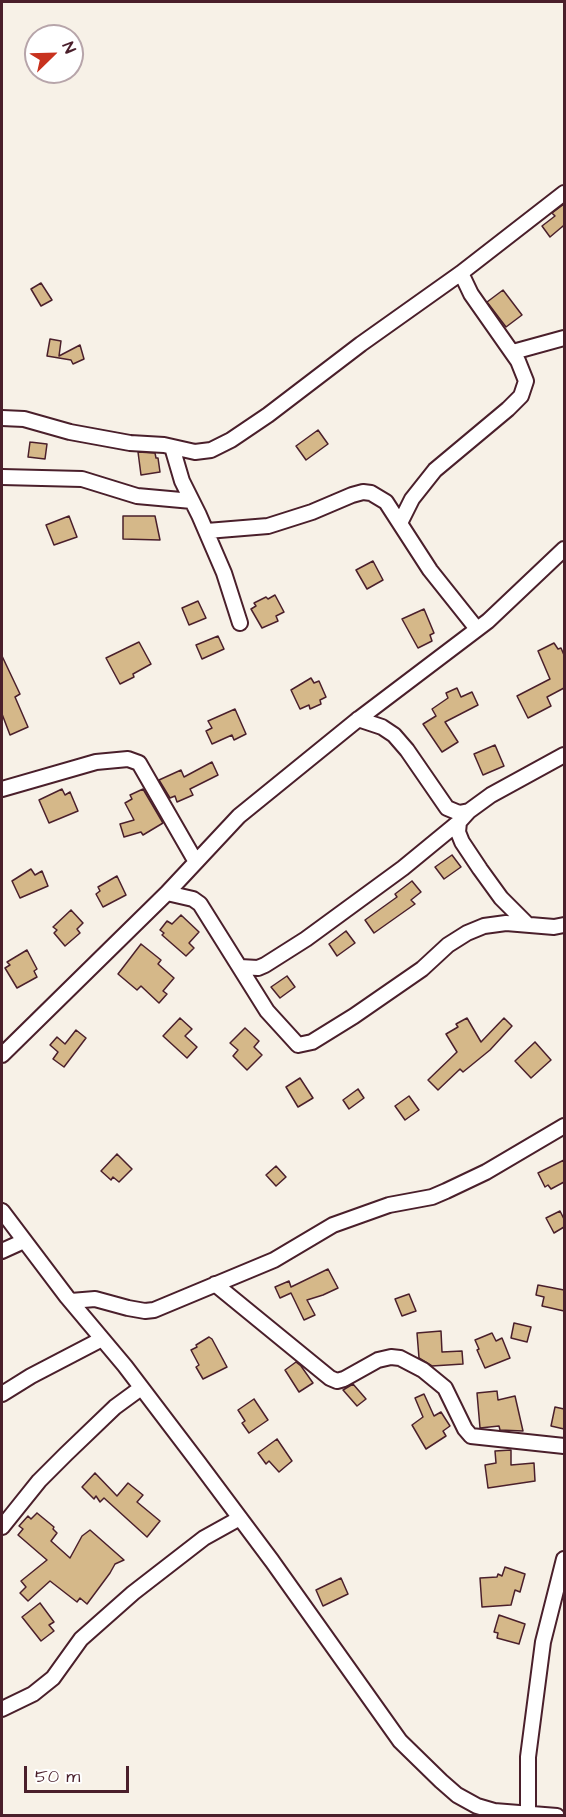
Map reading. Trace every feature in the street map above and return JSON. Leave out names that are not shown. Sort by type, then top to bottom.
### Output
[{"type":"street","points":[[2,418],[24,419],[70,432],[130,443],[164,445],[195,452],[210,450],[231,440],[268,415],[361,344],[461,273],[564,193]]},
{"type":"street","points":[[400,523],[412,499],[435,470],[486,430],[521,396],[526,381],[524,372],[513,352],[471,294],[461,273]]},
{"type":"street","points":[[513,352],[564,339]]},
{"type":"street","points":[[172,447],[182,481],[207,531],[233,596],[240,623]]},
{"type":"street","points":[[2,477],[82,479],[137,496],[192,501]]},
{"type":"street","points":[[207,531],[268,526],[363,492],[371,493],[386,502],[430,570],[477,629]]},
{"type":"street","points":[[2,1055],[167,893],[239,816],[358,719],[477,629],[564,549]]},
{"type":"street","points":[[358,719],[382,727],[394,735],[447,808],[459,813],[469,811]]},
{"type":"street","points":[[240,967],[258,968],[306,939],[404,868],[469,811],[511,783],[564,755]]},
{"type":"street","points":[[2,789],[96,762],[128,759],[138,763],[196,862]]},
{"type":"street","points":[[459,822],[458,832],[462,842],[501,898],[527,924]]},
{"type":"street","points":[[167,893],[193,899],[200,904],[267,1011],[294,1042],[304,1045],[324,1035],[388,993],[422,969],[448,945],[467,933],[484,926],[506,923],[554,927],[564,925]]},
{"type":"street","points":[[71,1301],[95,1299],[146,1311],[154,1310],[274,1260],[333,1225],[389,1204],[432,1197],[446,1191],[486,1172],[564,1126]]},
{"type":"street","points":[[2,1211],[240,1518],[400,1741],[457,1795],[477,1806],[494,1813],[557,1815]]},
{"type":"street","points":[[2,1251],[24,1241]]},
{"type":"street","points":[[215,1284],[330,1378],[337,1381],[378,1360],[391,1357],[400,1358],[423,1370],[445,1388],[465,1429],[471,1436],[564,1446]]},
{"type":"street","points":[[2,1394],[102,1339]]},
{"type":"street","points":[[2,1527],[39,1481],[66,1454],[116,1407],[141,1388]]},
{"type":"street","points":[[2,1708],[33,1694],[53,1678],[81,1638],[133,1593],[204,1538],[240,1518]]},
{"type":"street","points":[[528,1813],[528,1757],[543,1642],[564,1559]]},
{"type":"building","points":[[564,204],[564,228],[563,226],[550,237],[542,226],[555,216],[552,213]]},
{"type":"building","points":[[41,283],[52,300],[41,306],[31,289]]},
{"type":"building","points":[[503,290],[522,315],[506,327],[487,302]]},
{"type":"building","points":[[50,339],[61,341],[59,356],[80,345],[84,359],[73,364],[71,360],[47,356]]},
{"type":"building","points":[[318,430],[328,444],[306,460],[296,446]]},
{"type":"building","points":[[30,442],[47,444],[45,459],[28,457]]},
{"type":"building","points":[[138,452],[155,453],[160,472],[141,475]]},
{"type":"building","points":[[69,516],[77,537],[54,545],[46,525]]},
{"type":"building","points":[[123,516],[155,516],[160,540],[123,539]]},
{"type":"building","points":[[373,561],[383,580],[367,589],[356,570]]},
{"type":"building","points":[[275,595],[284,612],[276,616],[278,621],[262,628],[251,609],[256,606],[254,603]]},
{"type":"building","points":[[198,601],[206,618],[189,625],[182,608]]},
{"type":"building","points":[[424,609],[434,633],[430,635],[432,641],[418,648],[402,619]]},
{"type":"building","points":[[218,636],[224,649],[202,659],[196,645]]},
{"type":"building","points":[[139,642],[151,664],[120,684],[106,658]]},
{"type":"building","points":[[554,643],[558,649],[561,648],[564,655],[564,688],[547,697],[551,706],[528,718],[517,696],[550,679],[538,651]]},
{"type":"building","points":[[2,656],[20,694],[15,697],[28,727],[10,735],[2,714]]},
{"type":"building","points":[[311,678],[314,683],[319,681],[326,697],[320,700],[321,704],[310,709],[309,705],[300,709],[291,690]]},
{"type":"building","points":[[457,688],[461,697],[472,692],[478,705],[445,722],[458,742],[442,752],[423,724],[436,716],[432,709],[448,698],[446,693]]},
{"type":"building","points":[[235,709],[246,734],[234,740],[232,735],[212,744],[206,731],[212,728],[208,721]]},
{"type":"building","points":[[495,745],[504,766],[483,775],[474,754]]},
{"type":"building","points":[[212,762],[218,775],[190,789],[193,795],[177,802],[175,796],[170,798],[159,780],[181,770],[184,777]]},
{"type":"building","points":[[62,789],[65,795],[70,792],[78,811],[49,823],[39,800]]},
{"type":"building","points":[[143,789],[163,823],[143,835],[141,832],[124,837],[120,824],[134,820],[125,803],[132,799],[130,795]]},
{"type":"building","points":[[452,855],[461,867],[444,879],[435,867]]},
{"type":"building","points":[[31,869],[35,875],[42,871],[48,886],[20,898],[12,881]]},
{"type":"building","points":[[117,876],[126,895],[103,907],[96,894],[100,891],[98,887]]},
{"type":"building","points":[[412,881],[421,892],[411,900],[415,904],[374,933],[365,920],[397,897],[395,894]]},
{"type":"building","points":[[71,910],[83,923],[77,929],[80,933],[65,946],[54,933],[57,930],[53,927]]},
{"type":"building","points":[[181,915],[199,932],[189,943],[194,948],[186,956],[162,935],[164,933],[160,930],[167,921],[172,924]]},
{"type":"building","points":[[346,931],[355,943],[337,956],[329,944]]},
{"type":"building","points":[[141,944],[161,960],[158,964],[174,978],[163,991],[167,994],[159,1003],[141,986],[137,990],[118,974]]},
{"type":"building","points":[[27,950],[37,969],[34,971],[37,977],[17,988],[5,968],[10,965],[7,962]]},
{"type":"building","points":[[287,976],[295,987],[280,998],[271,987]]},
{"type":"building","points":[[180,1018],[192,1029],[185,1036],[197,1047],[187,1058],[163,1036]]},
{"type":"building","points":[[467,1018],[481,1042],[504,1018],[512,1026],[490,1050],[463,1072],[460,1069],[438,1090],[428,1080],[457,1052],[446,1034],[458,1027],[456,1024]]},
{"type":"building","points":[[245,1028],[259,1041],[254,1047],[262,1055],[247,1070],[233,1056],[238,1050],[230,1043]]},
{"type":"building","points":[[76,1030],[86,1038],[64,1067],[53,1059],[58,1052],[50,1045],[57,1037],[65,1044]]},
{"type":"building","points":[[535,1042],[551,1060],[531,1078],[515,1061]]},
{"type":"building","points":[[300,1078],[313,1098],[298,1107],[286,1087]]},
{"type":"building","points":[[358,1089],[364,1098],[349,1109],[343,1100]]},
{"type":"building","points":[[409,1096],[419,1110],[405,1120],[395,1106]]},
{"type":"building","points":[[117,1154],[132,1169],[119,1182],[113,1177],[111,1180],[101,1171]]},
{"type":"building","points":[[564,1160],[564,1182],[551,1189],[548,1185],[545,1187],[538,1173]]},
{"type":"building","points":[[276,1166],[286,1177],[276,1186],[266,1175]]},
{"type":"building","points":[[560,1211],[564,1219],[564,1227],[554,1233],[546,1218]]},
{"type":"building","points":[[328,1269],[338,1288],[307,1300],[315,1315],[304,1320],[291,1293],[280,1298],[275,1287],[289,1281],[291,1287]]},
{"type":"building","points":[[538,1285],[564,1290],[564,1311],[542,1306],[544,1297],[536,1295]]},
{"type":"building","points":[[409,1294],[416,1311],[402,1316],[395,1299]]},
{"type":"building","points":[[514,1323],[531,1327],[527,1342],[511,1338]]},
{"type":"building","points":[[441,1331],[442,1352],[462,1351],[463,1364],[432,1366],[419,1358],[417,1333]]},
{"type":"building","points":[[492,1333],[496,1341],[502,1338],[510,1358],[485,1368],[475,1340]]},
{"type":"building","points":[[209,1337],[227,1367],[203,1379],[196,1367],[199,1365],[191,1350]]},
{"type":"building","points":[[296,1362],[313,1383],[299,1392],[285,1370]]},
{"type":"building","points":[[353,1384],[366,1399],[357,1406],[343,1390]]},
{"type":"building","points":[[497,1391],[498,1400],[515,1396],[523,1431],[500,1430],[499,1426],[480,1428],[477,1393]]},
{"type":"building","points":[[424,1394],[434,1416],[441,1412],[450,1426],[443,1431],[446,1436],[426,1449],[412,1425],[423,1417],[415,1398]]},
{"type":"building","points":[[254,1399],[268,1420],[249,1433],[242,1423],[245,1421],[238,1410]]},
{"type":"building","points":[[555,1407],[564,1409],[564,1429],[551,1426]]},
{"type":"building","points":[[277,1439],[292,1461],[279,1472],[269,1461],[266,1464],[258,1453]]},
{"type":"building","points":[[511,1450],[511,1465],[534,1463],[535,1481],[488,1488],[485,1465],[496,1463],[495,1451]]},
{"type":"building","points":[[95,1473],[117,1496],[128,1483],[143,1495],[137,1502],[160,1521],[147,1537],[104,1498],[100,1502],[96,1496],[94,1499],[82,1487]]},
{"type":"building","points":[[37,1513],[54,1527],[57,1533],[51,1541],[70,1558],[82,1536],[90,1530],[124,1560],[115,1564],[87,1604],[80,1598],[77,1602],[50,1581],[28,1601],[20,1593],[26,1587],[21,1581],[47,1560],[18,1535],[23,1529],[19,1526],[28,1516],[31,1519]]},
{"type":"building","points":[[505,1567],[525,1574],[520,1592],[515,1590],[511,1605],[482,1607],[480,1578],[497,1577],[498,1574],[502,1576]]},
{"type":"building","points":[[341,1578],[348,1594],[323,1606],[316,1590]]},
{"type":"building","points":[[40,1603],[54,1622],[49,1625],[54,1631],[41,1641],[22,1617]]},
{"type":"building","points":[[499,1615],[525,1624],[519,1644],[497,1638],[498,1633],[494,1632]]}]
